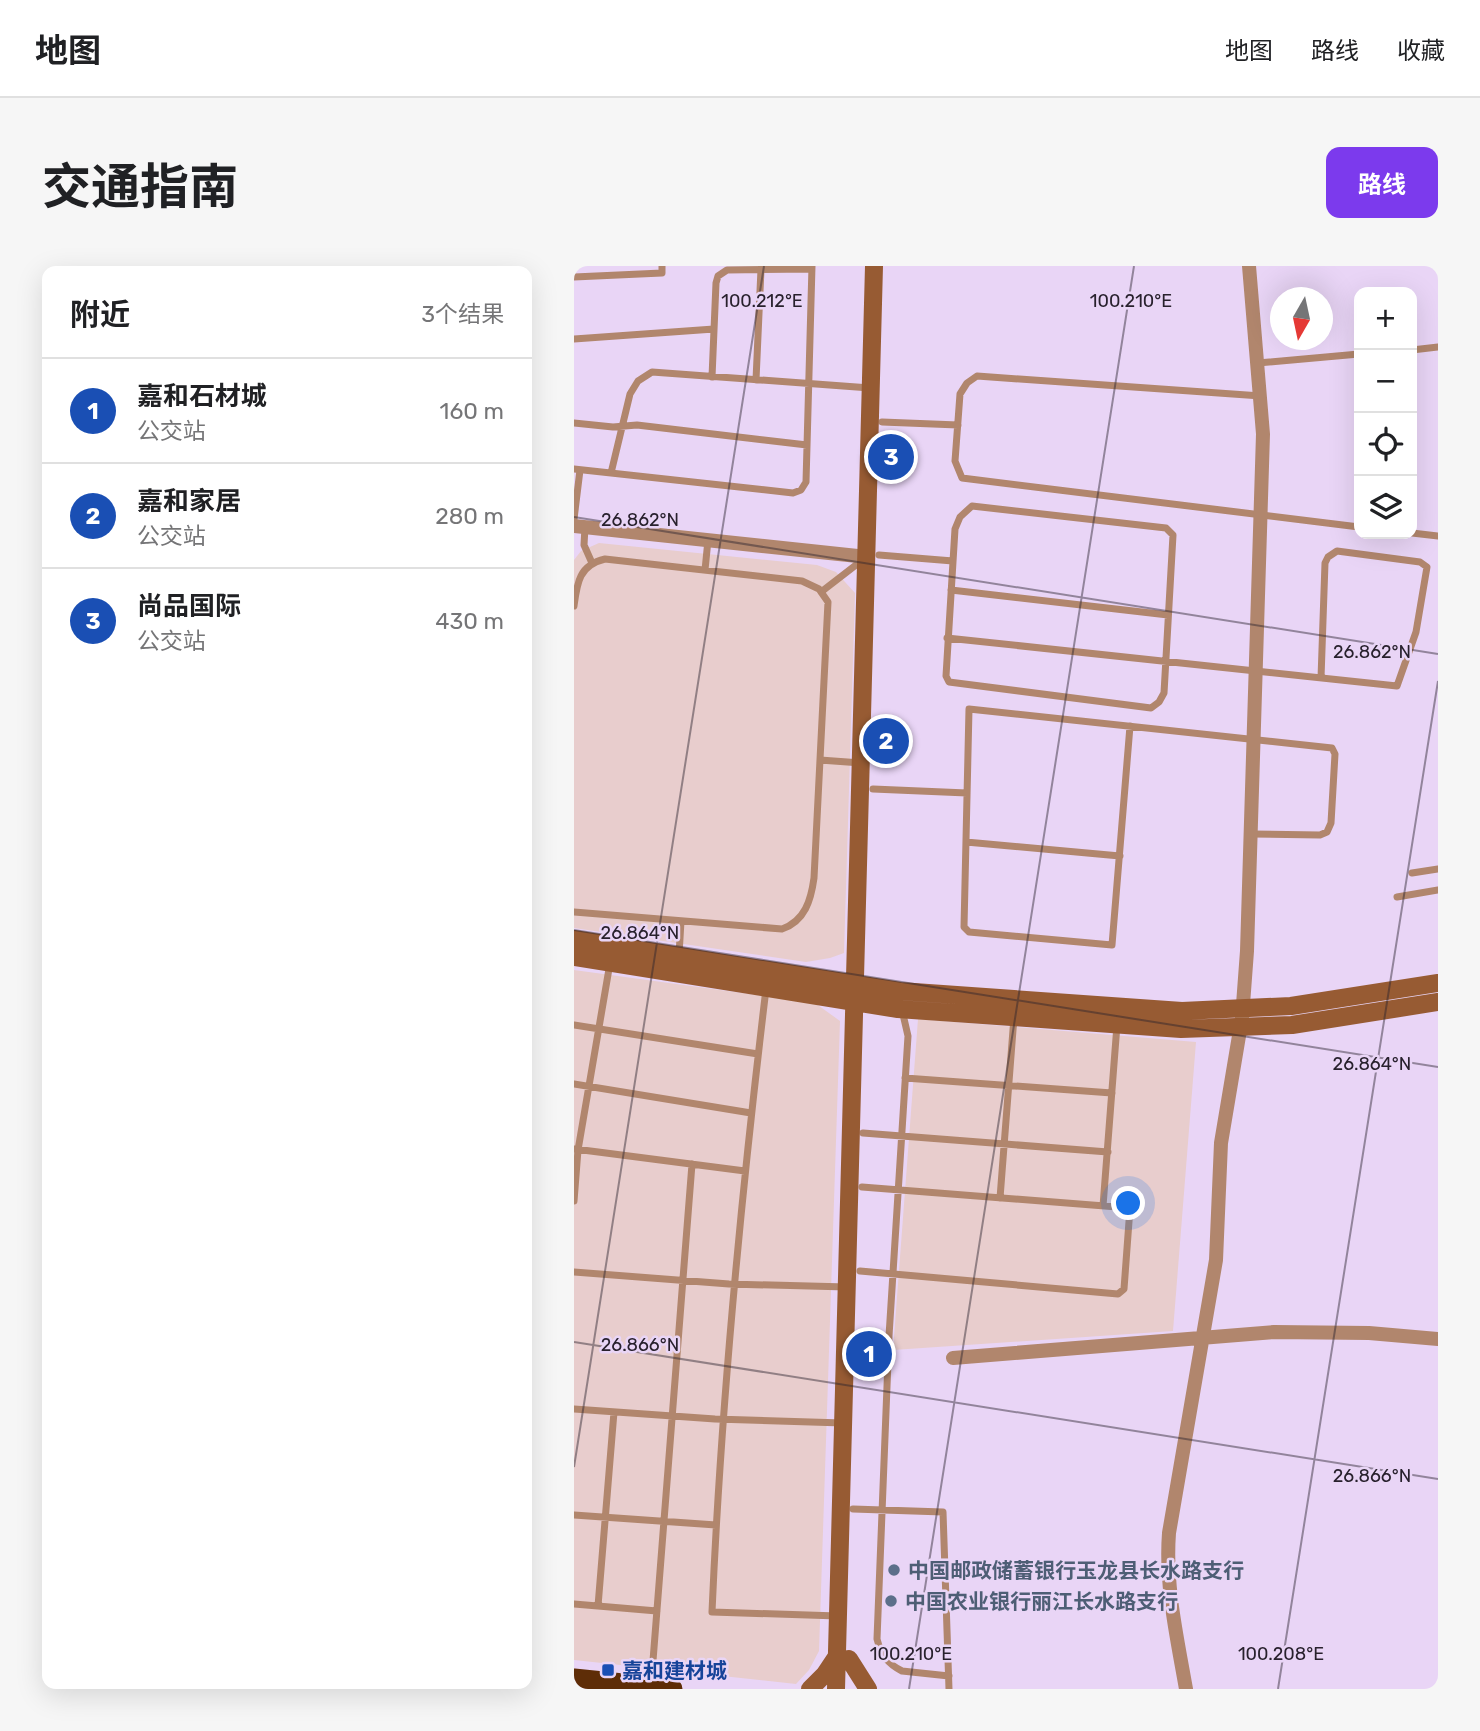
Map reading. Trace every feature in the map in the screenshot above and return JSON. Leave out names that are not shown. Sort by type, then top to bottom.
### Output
[{"type":"highway","points":[[574,1679],[661,1688]]},
{"type":"street","points":[[861,984],[873,789],[871,388],[874,266]]},
{"type":"street","points":[[836,1689],[843,1657],[853,1509],[863,1133],[861,762],[882,422],[886,266]]},
{"type":"street","points":[[1186,1689],[1170,1596],[1168,1550],[1171,1517],[1216,1260],[1222,1135],[1243,1010],[1247,963],[1263,434],[1249,266]]},
{"type":"street","points":[[578,524],[873,556]]},
{"type":"street","points":[[574,939],[900,990],[1182,1010],[1243,1010],[1330,1002],[1438,984]]},
{"type":"street","points":[[574,957],[901,1009],[1181,1029],[1240,1028],[1332,1020],[1438,1002]]},
{"type":"street","points":[[848,1689],[838,1616],[847,1287],[861,1003]]},
{"type":"street","points":[[953,1359],[1301,1331],[1438,1339]]},
{"type":"street","points":[[810,1689],[843,1657]]},
{"type":"street","points":[[843,1657],[868,1689]]},
{"type":"lane","points":[[574,277],[662,272],[662,266]]},
{"type":"lane","points":[[592,563],[578,524],[577,470],[793,493],[801,490],[806,482],[812,267],[727,270],[718,276],[712,377]]},
{"type":"lane","points":[[756,380],[761,270]]},
{"type":"lane","points":[[574,339],[714,330]]},
{"type":"lane","points":[[1417,349],[1438,347]]},
{"type":"lane","points":[[1258,363],[1354,354]]},
{"type":"lane","points":[[611,474],[633,387],[652,372],[871,388]]},
{"type":"lane","points":[[1261,396],[977,376],[967,383],[960,394],[955,461],[962,478],[1354,526]]},
{"type":"lane","points":[[882,422],[958,425]]},
{"type":"lane","points":[[574,423],[637,425],[807,444]]},
{"type":"lane","points":[[972,506],[1166,528],[1173,535],[1164,693],[1159,702],[1151,708],[952,684],[946,676],[951,590],[957,523],[972,506]]},
{"type":"lane","points":[[1417,534],[1438,537]]},
{"type":"lane","points":[[705,570],[708,540]]},
{"type":"lane","points":[[947,638],[1255,670],[1321,678],[1397,686],[1416,632],[1427,567],[1420,562],[1337,551],[1328,557],[1325,563],[1321,678]]},
{"type":"lane","points":[[821,592],[873,556],[953,561]]},
{"type":"lane","points":[[574,606],[578,578],[592,563],[605,559],[802,580],[821,592],[828,603],[814,878],[812,893],[800,918],[782,929],[574,912]]},
{"type":"lane","points":[[951,590],[1168,615]]},
{"type":"lane","points":[[1130,726],[1112,944],[968,932],[964,927],[969,709],[1130,726],[1254,740],[1332,748],[1335,754],[1331,823],[1327,832],[1320,835],[1251,834]]},
{"type":"lane","points":[[820,760],[861,762]]},
{"type":"lane","points":[[873,789],[967,793]]},
{"type":"lane","points":[[966,842],[1120,856]]},
{"type":"lane","points":[[1412,873],[1438,869]]},
{"type":"lane","points":[[1397,897],[1438,890]]},
{"type":"lane","points":[[679,955],[681,921]]},
{"type":"lane","points":[[574,1201],[576,1149],[610,963]]},
{"type":"lane","points":[[766,988],[745,1171],[716,1525],[712,1612],[838,1616]]},
{"type":"lane","points":[[901,1009],[908,1036],[893,1274],[877,1639],[886,1659],[902,1671],[948,1676]]},
{"type":"lane","points":[[1000,1198],[1014,1017]]},
{"type":"lane","points":[[1103,1206],[1117,1024]]},
{"type":"lane","points":[[574,1025],[758,1054]]},
{"type":"lane","points":[[905,1077],[1112,1093]]},
{"type":"lane","points":[[574,1084],[751,1113]]},
{"type":"lane","points":[[863,1133],[1108,1152]]},
{"type":"lane","points":[[576,1149],[745,1171]]},
{"type":"lane","points":[[661,1688],[657,1611],[692,1164]]},
{"type":"lane","points":[[860,1271],[1118,1294],[1124,1289],[1130,1208],[862,1187]]},
{"type":"lane","points":[[574,1272],[736,1284],[847,1287]]},
{"type":"lane","points":[[574,1409],[724,1419],[844,1423]]},
{"type":"lane","points":[[598,1606],[614,1412]]},
{"type":"lane","points":[[853,1509],[943,1512],[949,1689]]},
{"type":"lane","points":[[574,1515],[716,1525]]},
{"type":"lane","points":[[574,1604],[657,1611]]},
{"type":"shaded area","points":[[599,543],[817,565],[836,572],[855,593],[844,953],[806,962],[574,928],[574,560],[581,551]]},
{"type":"shaded area","name":"嘉和建材城","points":[[574,970],[815,1003],[840,1021],[819,1651],[809,1670],[796,1684],[574,1660]]},
{"type":"shaded area","points":[[918,1019],[1196,1042],[1173,1331],[893,1350]]},
{"type":"place","name":"尚品国际","points":[[891,457]]},
{"type":"place","name":"嘉和家居","points":[[886,741]]},
{"type":"place","name":"嘉和石材城","points":[[869,1354]]},
{"type":"place","name":"中国邮政储蓄银行玉龙县长水路支行","points":[[894,1570]]},
{"type":"place","name":"中国农业银行丽江长水路支行","points":[[891,1601]]},
{"type":"place","name":"嘉和建材城","points":[[608,1670]]}]
